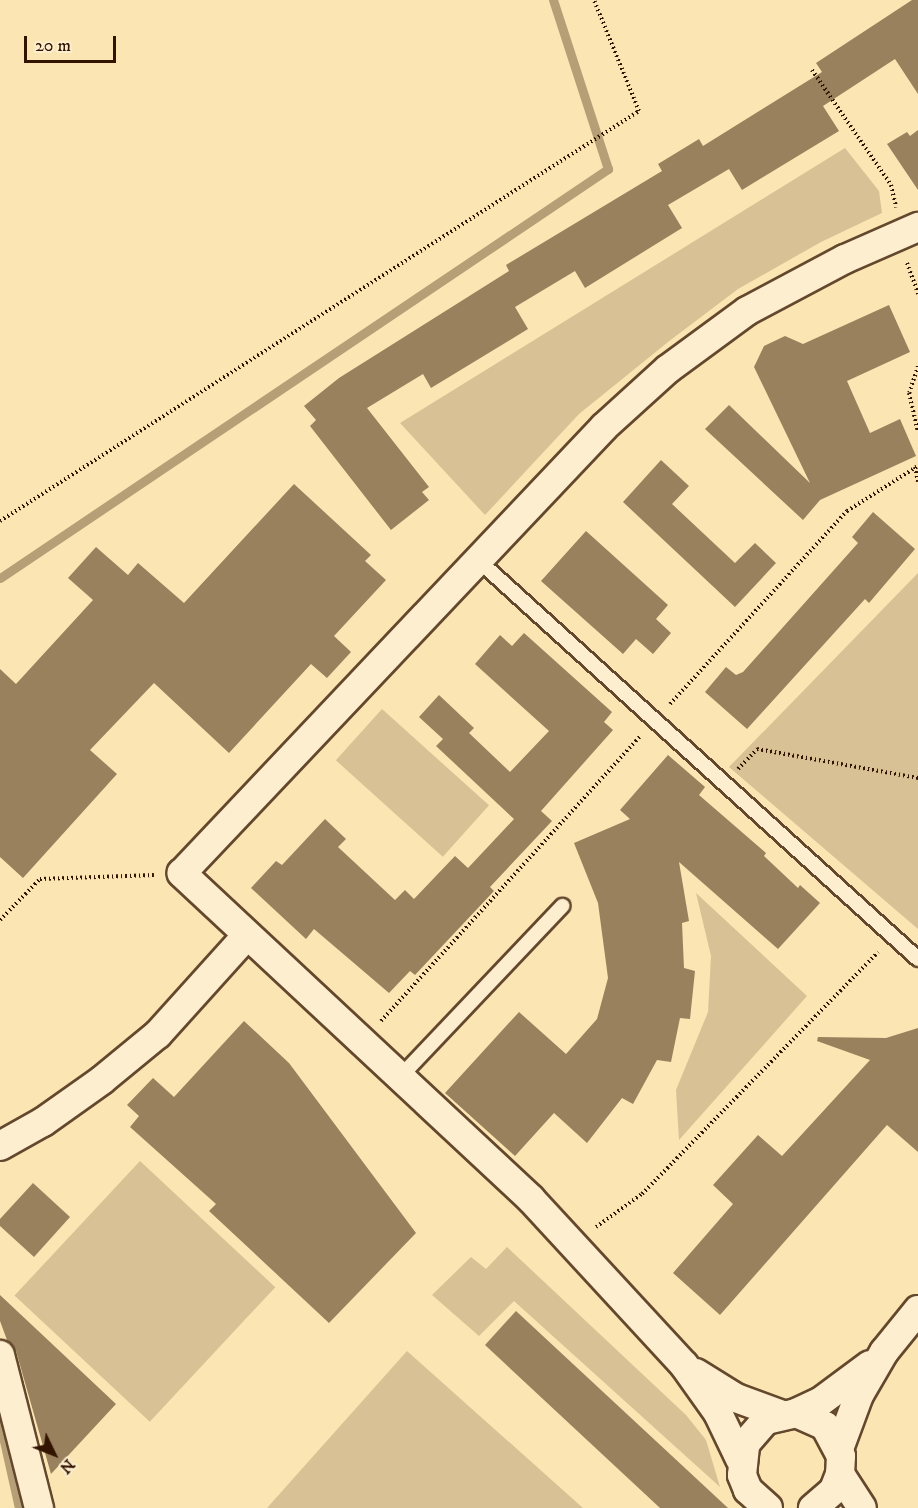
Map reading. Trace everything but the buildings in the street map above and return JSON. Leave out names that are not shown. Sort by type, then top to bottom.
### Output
[{"type":"street","points":[[768,1508],[748,1490],[741,1459],[718,1413],[684,1365],[570,1240],[182,873],[604,427],[668,369],[747,311],[908,231]]},
{"type":"street","points":[[0,1146],[43,1122],[150,1041],[247,935]]},
{"type":"street","points":[[741,1459],[753,1430],[854,1380],[915,1319]]},
{"type":"street","points":[[813,1508],[834,1490],[847,1420],[884,1352]]},
{"type":"street","points":[[0,1355],[39,1508]]},
{"type":"street","points":[[684,1365],[736,1398],[825,1426],[861,1508]]},
{"type":"lane","points":[[478,560],[918,959]]},
{"type":"lane","points":[[400,1077],[562,906]]},
{"type":"path","points":[[0,521],[639,111],[594,0]]},
{"type":"path","points":[[812,70],[891,185],[908,231]]},
{"type":"path","points":[[918,366],[909,393],[918,431]]},
{"type":"path","points":[[362,1042],[847,511],[917,466],[918,482]]},
{"type":"path","points":[[724,784],[757,749],[918,778]]},
{"type":"path","points":[[0,920],[40,879],[182,873]]},
{"type":"path","points":[[570,1240],[613,1218],[642,1194],[893,936]]},
{"type":"shaded area","points":[[845,148],[879,191],[882,213],[821,242],[738,289],[668,342],[579,414],[485,515],[400,423]]},
{"type":"shaded area","points":[[918,573],[918,929],[729,767]]},
{"type":"shaded area","points":[[382,709],[489,805],[443,857],[336,760]]},
{"type":"shaded area","points":[[696,893],[807,996],[679,1140],[676,1090],[708,1012],[711,956]]},
{"type":"shaded area","points":[[140,1161],[275,1287],[150,1422],[15,1296]]},
{"type":"shaded area","points":[[507,1247],[686,1415],[706,1440],[720,1487],[514,1301],[479,1336],[432,1295],[471,1257],[486,1269]]},
{"type":"shaded area","points":[[407,1351],[583,1508],[267,1508]]},
{"type":"waterway","points":[[0,578],[608,169],[553,0]]},
{"type":"waterway","points":[[0,1423],[19,1508]]}]
